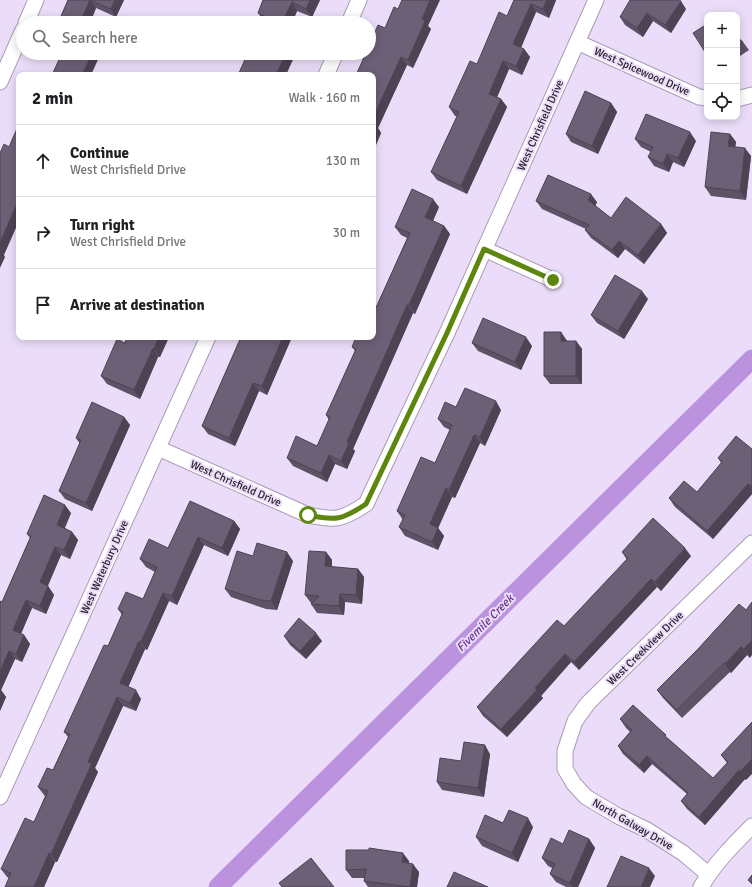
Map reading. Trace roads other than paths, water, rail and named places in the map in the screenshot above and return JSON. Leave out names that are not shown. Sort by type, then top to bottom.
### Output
[{"type":"street","points":[[29,16],[36,0]]},
{"type":"street","points":[[352,16],[359,0]]},
{"type":"street","name":"West Chrisfield Drive","points":[[158,448],[308,515],[328,519],[349,516],[366,504],[447,333],[596,0]]},
{"type":"street","name":"West Spicewood Drive","points":[[577,42],[699,97],[704,98]]},
{"type":"street","points":[[0,82],[16,46]]},
{"type":"street","points":[[327,72],[333,60]]},
{"type":"street","points":[[740,98],[752,95]]},
{"type":"street","points":[[484,249],[553,280]]},
{"type":"street","name":"West Waterbury Drive","points":[[0,797],[207,340]]},
{"type":"street","name":"West Creekview Drive","points":[[565,769],[565,751],[573,726],[588,703],[752,543]]},
{"type":"street","name":"North Galway Drive","points":[[565,769],[574,784],[586,797],[618,816],[647,830],[677,849],[708,874]]},
{"type":"street","points":[[701,887],[708,874],[732,846],[752,826]]},
{"type":"waterway","name":"Fivemile Creek","points":[[218,887],[752,359]]}]
